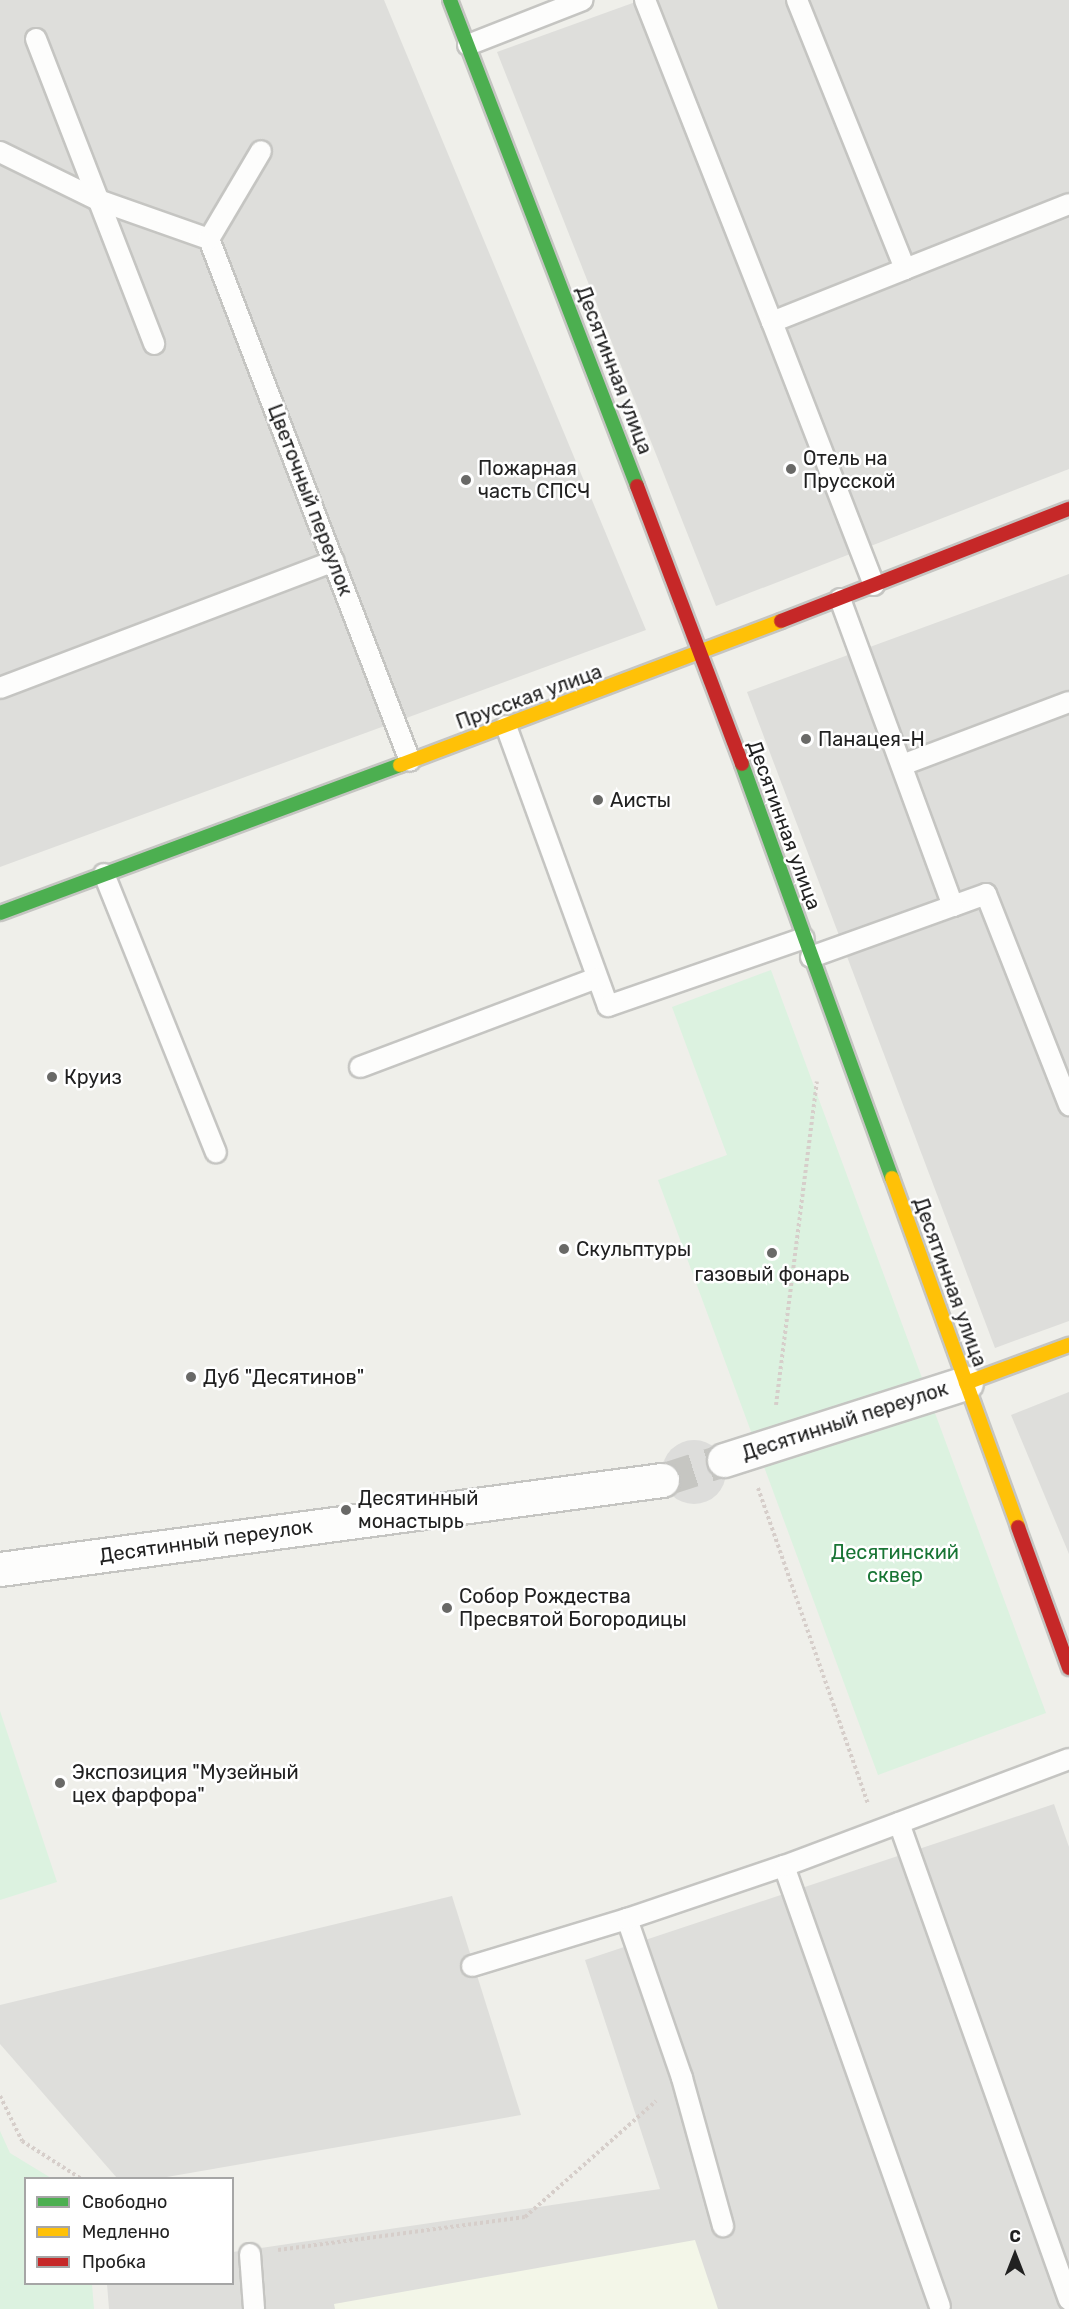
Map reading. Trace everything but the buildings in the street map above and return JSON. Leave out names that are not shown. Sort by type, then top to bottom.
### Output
[{"type":"street","name":"Десятинная улица","points":[[450,0],[702,653],[1069,1668]]},
{"type":"street","name":"Прусская улица","points":[[0,912],[702,653],[1069,509]]},
{"type":"street","points":[[966,1383],[1069,1345]]},
{"type":"street","name":"Десятинный переулок","points":[[747,1453],[966,1383]]},
{"type":"street","name":"Десятинный переулок","points":[[0,1569],[663,1480]]},
{"type":"lane","points":[[468,45],[583,0]]},
{"type":"lane","points":[[645,0],[874,585]]},
{"type":"lane","points":[[797,0],[905,269]]},
{"type":"lane","points":[[36,39],[154,344]]},
{"type":"lane","points":[[0,152],[98,200],[209,239],[261,151]]},
{"type":"lane","points":[[772,322],[1069,204]]},
{"type":"lane","name":"Цветочный переулок","points":[[209,239],[410,762]]},
{"type":"lane","points":[[0,688],[334,561]]},
{"type":"lane","points":[[840,599],[953,906]]},
{"type":"lane","points":[[902,765],[1069,702]]},
{"type":"lane","points":[[506,726],[608,1006],[804,938]]},
{"type":"lane","points":[[104,874],[216,1152]]},
{"type":"lane","points":[[812,957],[987,894],[1069,1105]]},
{"type":"lane","points":[[360,1067],[597,978]]},
{"type":"lane","points":[[472,1966],[627,1919],[784,1866],[1069,1759]]},
{"type":"lane","points":[[900,1823],[1069,2300]]},
{"type":"lane","points":[[784,1866],[940,2306]]},
{"type":"lane","points":[[627,1919],[682,2078],[723,2226]]},
{"type":"lane","points":[[250,2254],[254,2309]]},
{"type":"path","points":[[817,1082],[747,1453],[878,1831]]},
{"type":"path","points":[[250,2254],[525,2217],[682,2078]]},
{"type":"path","points":[[0,2096],[22,2141],[78,2177]]},
{"type":"shaded area","points":[[0,0],[384,0],[646,630],[0,867]]},
{"type":"shaded area","points":[[641,0],[1069,0],[1069,469],[716,606],[497,52]]},
{"type":"shaded area","points":[[1069,574],[1069,1321],[995,1348],[747,692]]},
{"type":"shaded area","points":[[1069,1392],[1069,1554],[1011,1415]]},
{"type":"shaded area","points":[[688,1440],[700,1440],[717,1449],[724,1460],[726,1472],[724,1484],[717,1495],[700,1504],[688,1504],[676,1499],[667,1490],[662,1478],[662,1466],[667,1454],[676,1445]]},
{"type":"shaded area","points":[[1054,1804],[1069,1847],[1069,2309],[109,2309],[107,2285],[234,2285],[234,2252],[660,2189],[585,1960]]},
{"type":"shaded area","points":[[452,1896],[521,2115],[167,2177],[116,2177],[0,2044],[0,2005]]},
{"type":"shaded area","points":[[695,2240],[718,2309],[335,2309],[334,2304]]},
{"type":"green space","name":"Десятинский сквер","points":[[771,970],[1046,1713],[878,1775],[658,1180],[727,1155],[672,1007]]},
{"type":"green space","points":[[0,1711],[57,1882],[0,1900]]},
{"type":"green space","points":[[0,2131],[10,2153],[49,2177],[24,2177],[24,2285],[92,2285],[94,2309],[0,2309]]},
{"type":"tunnel","points":[[662,1480],[724,1460]]},
{"type":"traffic: fast","points":[[450,0],[637,486]]},
{"type":"traffic: fast","points":[[742,764],[892,1178]]},
{"type":"traffic: fast","points":[[0,913],[400,765]]},
{"type":"traffic: slow","points":[[400,765],[781,621]]},
{"type":"traffic: slow","points":[[892,1178],[1018,1527]]},
{"type":"traffic: slow","points":[[966,1383],[1069,1345]]},
{"type":"traffic: jam","points":[[637,486],[742,764]]},
{"type":"traffic: jam","points":[[781,621],[1069,509]]},
{"type":"traffic: jam","points":[[1018,1527],[1069,1668]]},
{"type":"place","name":"Отель на Прусской","points":[[791,469]]},
{"type":"place","name":"Пожарная часть СПСЧ","points":[[466,480]]},
{"type":"place","name":"Панацея-Н","points":[[806,739]]},
{"type":"place","name":"Аисты","points":[[598,800]]},
{"type":"place","name":"Круиз","points":[[52,1077]]},
{"type":"place","name":"Скульптуры","points":[[564,1249]]},
{"type":"place","name":"газовый фонарь","points":[[772,1253]]},
{"type":"place","name":"Дуб \"Десятинов\"","points":[[191,1377]]},
{"type":"place","name":"Десятинный монастырь","points":[[346,1510]]},
{"type":"place","name":"Собор Рождества Пресвятой Богородицы","points":[[447,1608]]},
{"type":"place","name":"Экспозиция \"Музейный цех фарфора\"","points":[[60,1783]]}]
